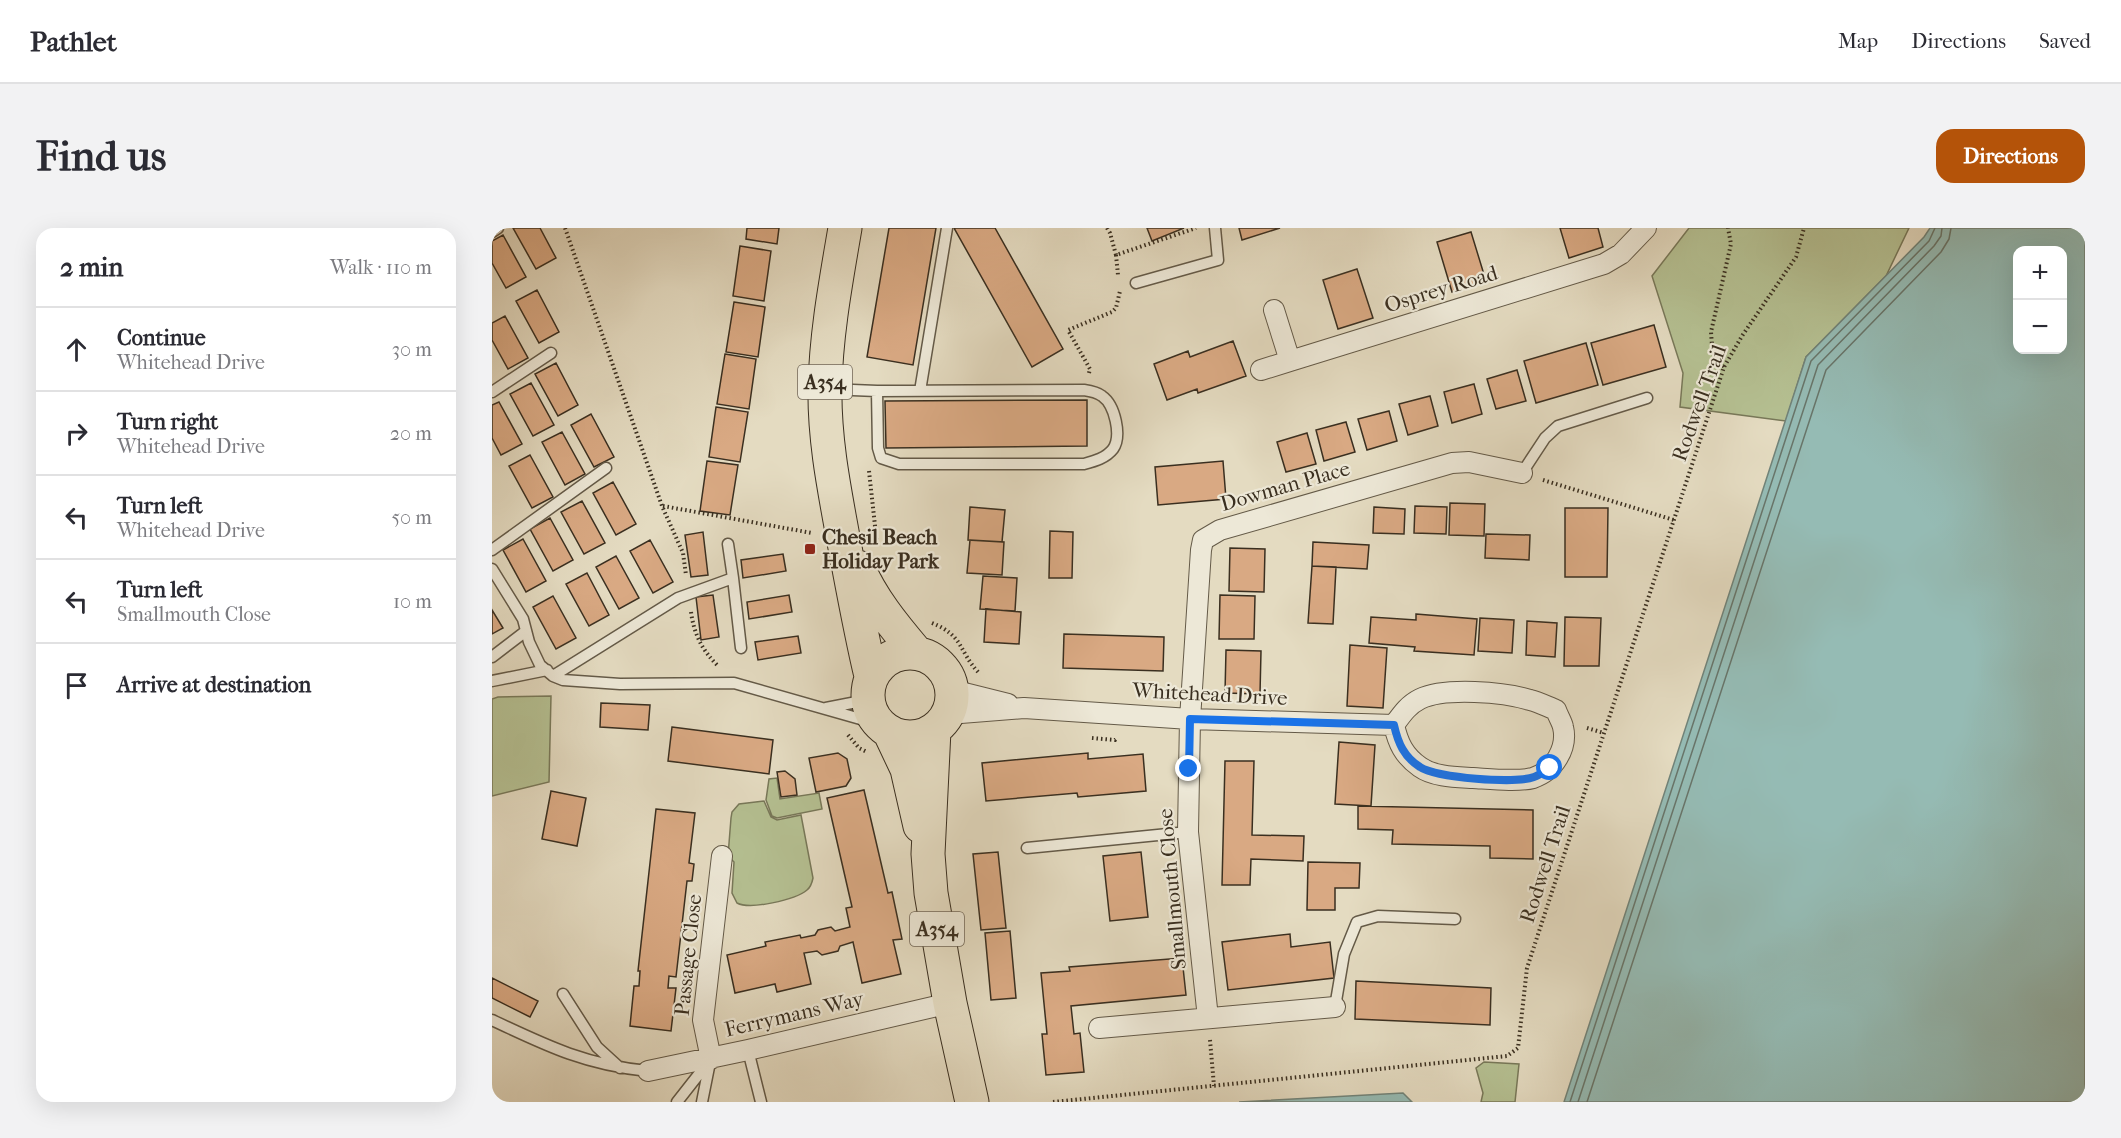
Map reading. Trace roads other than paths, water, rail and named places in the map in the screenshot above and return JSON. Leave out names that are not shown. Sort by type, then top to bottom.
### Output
[{"type":"highway","name":"A354","points":[[845,228],[828,338],[825,389],[828,445],[835,500],[875,717],[906,768],[928,854]]},
{"type":"highway","name":"A354","points":[[843,535],[871,595],[887,617],[916,652],[936,662],[950,679],[928,854],[931,893],[950,1003],[972,1102]]},
{"type":"highway","points":[[916,652],[891,657],[880,665],[875,717],[901,737],[912,738],[924,736],[945,712]]},
{"type":"street","name":"Osprey Road","points":[[1261,370],[1604,264],[1621,254],[1646,228]]},
{"type":"street","points":[[1274,310],[1290,361]]},
{"type":"street","name":"Dowman Place","points":[[1190,719],[1203,540],[1220,530],[1452,463],[1469,462],[1522,473]]},
{"type":"street","points":[[1448,693],[1490,693],[1531,700],[1556,710],[1563,729],[1562,752],[1550,768],[1533,778],[1487,779],[1433,773],[1420,768],[1406,755],[1398,743],[1394,725],[1405,709],[1422,698],[1448,693]]},
{"type":"street","name":"Whitehead Drive","points":[[945,712],[1024,708],[1190,719],[1394,725]]},
{"type":"street","name":"Smallmouth Close","points":[[1190,719],[1188,832],[1208,1018]]},
{"type":"street","name":"Passage Close","points":[[711,1059],[703,1020],[722,856]]},
{"type":"street","name":"Ferrymans Way","points":[[648,1071],[711,1059],[950,1003]]},
{"type":"street","points":[[1099,1028],[1335,1007]]},
{"type":"lane","points":[[492,232],[498,228]]},
{"type":"lane","points":[[920,391],[947,228]]},
{"type":"lane","points":[[1136,283],[1218,260],[1215,228]]},
{"type":"lane","points":[[492,392],[551,353]]},
{"type":"lane","points":[[825,389],[1084,390],[1103,396],[1108,403],[1117,437],[1113,448],[1098,460],[1084,464],[899,464],[881,458],[878,448],[877,391]]},
{"type":"lane","points":[[1522,473],[1545,438],[1558,426],[1647,398]]},
{"type":"lane","points":[[492,550],[606,468]]},
{"type":"lane","points":[[728,544],[741,648]]},
{"type":"lane","points":[[492,568],[523,619],[528,642],[540,665],[563,680],[620,684],[734,683],[826,708],[875,717]]},
{"type":"lane","points":[[492,681],[550,673],[678,598],[733,578]]},
{"type":"lane","points":[[492,657],[526,631]]},
{"type":"lane","points":[[826,708],[875,717]]},
{"type":"lane","points":[[1027,848],[1188,832]]},
{"type":"lane","points":[[1335,1007],[1344,954],[1357,922],[1378,916],[1455,919]]},
{"type":"lane","points":[[563,994],[597,1047],[620,1068]]},
{"type":"lane","points":[[492,1020],[559,1051],[593,1062],[648,1071]]},
{"type":"lane","points":[[748,1050],[762,1102]]},
{"type":"lane","points":[[677,1102],[711,1059]]},
{"type":"lane","points":[[702,1102],[711,1059]]},
{"type":"water","points":[[1930,228],[2085,228],[2085,1102],[1564,1102],[1806,357],[1924,237]]},
{"type":"water","points":[[1403,1093],[1412,1102],[1239,1102]]},
{"type":"place","name":"Chesil Beach Holiday Park","points":[[810,549]]}]
